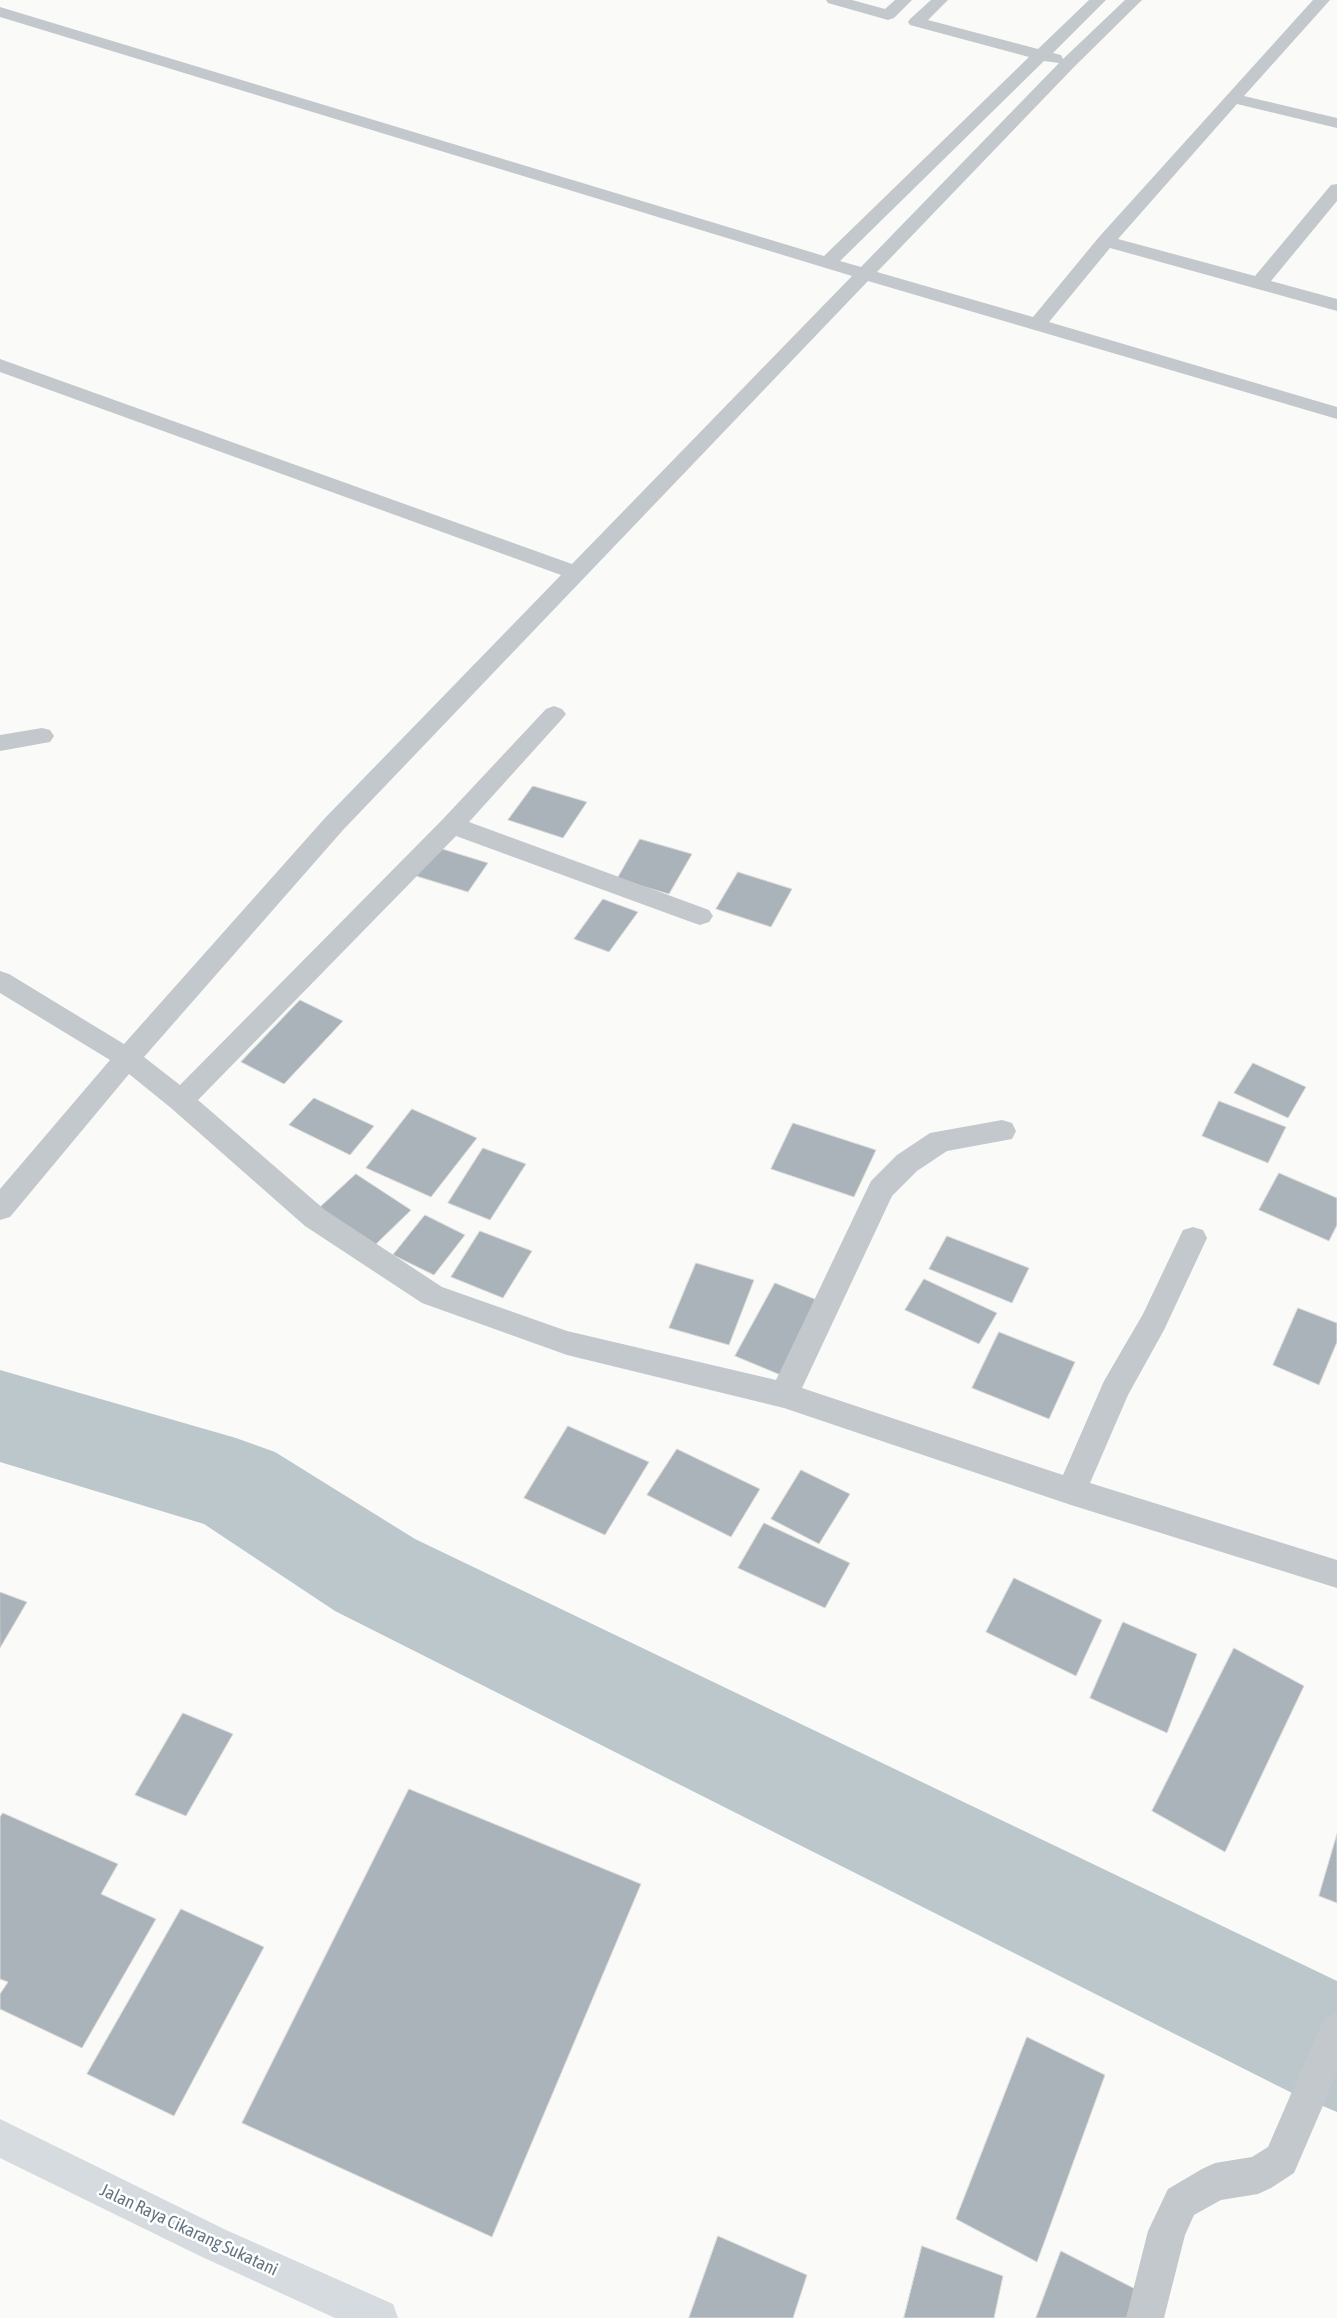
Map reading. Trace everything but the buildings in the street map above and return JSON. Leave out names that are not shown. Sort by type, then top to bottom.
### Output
[{"type":"main road","name":"Jalan Raya Cikarang Sukatani","points":[[0,2138],[213,2243],[379,2318]]},
{"type":"street","points":[[834,0],[888,14],[904,0]]},
{"type":"street","points":[[940,0],[916,22],[1068,63]]},
{"type":"street","points":[[827,263],[1098,0]]},
{"type":"street","points":[[0,1209],[127,1058],[334,824],[1068,63],[1134,0]]},
{"type":"street","points":[[1036,326],[1106,241],[1322,0]]},
{"type":"street","points":[[0,12],[1036,326],[1337,413]]},
{"type":"street","points":[[1233,98],[1337,123]]},
{"type":"street","points":[[1259,283],[1337,189]]},
{"type":"street","points":[[1106,241],[1337,305]]},
{"type":"street","points":[[0,365],[576,573]]},
{"type":"street","points":[[180,1101],[452,825],[554,714]]},
{"type":"street","points":[[0,743],[42,736]]},
{"type":"street","points":[[452,825],[700,916]]},
{"type":"street","points":[[0,981],[127,1058],[180,1101],[315,1218],[432,1295],[567,1343],[784,1395],[1071,1491],[1337,1574]]},
{"type":"street","points":[[784,1395],[881,1189],[907,1163],[940,1141],[1002,1132]]},
{"type":"street","points":[[1071,1491],[1115,1390],[1154,1321],[1193,1238]]},
{"type":"street","points":[[1146,2318],[1167,2231],[1181,2202],[1215,2182],[1258,2175],[1281,2160],[1337,2031]]},
{"type":"waterway","points":[[0,1416],[236,1486],[375,1575],[1337,2048]]}]
